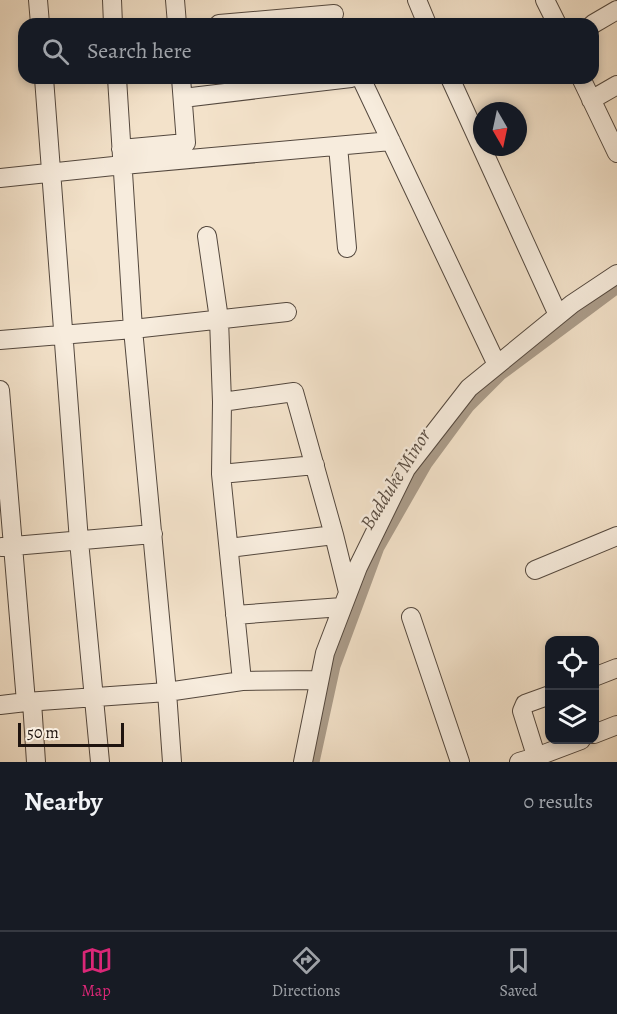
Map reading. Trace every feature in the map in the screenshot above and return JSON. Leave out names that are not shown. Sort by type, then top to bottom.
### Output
[{"type":"street","points":[[38,0],[40,18]]},
{"type":"street","points":[[112,0],[113,18]]},
{"type":"street","points":[[175,0],[176,18]]},
{"type":"street","points":[[417,0],[424,18]]},
{"type":"street","points":[[545,0],[553,18]]},
{"type":"street","points":[[599,20],[617,10]]},
{"type":"street","points":[[282,18],[334,13]]},
{"type":"street","points":[[44,84],[80,541],[100,762]]},
{"type":"street","points":[[117,84],[133,329],[172,762]]},
{"type":"street","points":[[0,178],[51,173],[186,143],[182,84]]},
{"type":"street","points":[[183,98],[313,84]]},
{"type":"street","points":[[362,84],[497,365]]},
{"type":"street","points":[[453,84],[558,315]]},
{"type":"street","points":[[584,84],[617,153]]},
{"type":"street","points":[[591,100],[617,85]]},
{"type":"street","points":[[122,157],[338,146],[391,141]]},
{"type":"street","points":[[338,146],[347,248]]},
{"type":"street","points":[[207,236],[219,319],[222,402],[221,474],[242,681]]},
{"type":"street","points":[[303,762],[325,653],[358,567],[406,469],[469,388],[572,304],[617,274]]},
{"type":"street","points":[[0,340],[133,329],[287,312]]},
{"type":"street","points":[[0,390],[6,546],[36,762]]},
{"type":"street","points":[[222,402],[294,392],[334,535],[345,599]]},
{"type":"street","points":[[221,474],[315,465]]},
{"type":"street","points":[[6,546],[153,534]]},
{"type":"street","points":[[229,548],[334,535]]},
{"type":"street","points":[[535,570],[617,536]]},
{"type":"street","points":[[235,615],[345,599]]},
{"type":"street","points":[[411,617],[460,762]]},
{"type":"street","points":[[599,675],[617,668]]},
{"type":"street","points":[[0,705],[167,692],[242,681],[320,680]]},
{"type":"street","points":[[545,696],[525,704],[522,711],[531,760],[571,744]]},
{"type":"street","points":[[599,732],[617,725]]},
{"type":"waterway","name":"Badduke Minor","points":[[312,762],[333,666],[377,547],[425,463],[467,406],[500,373],[617,286]]}]
